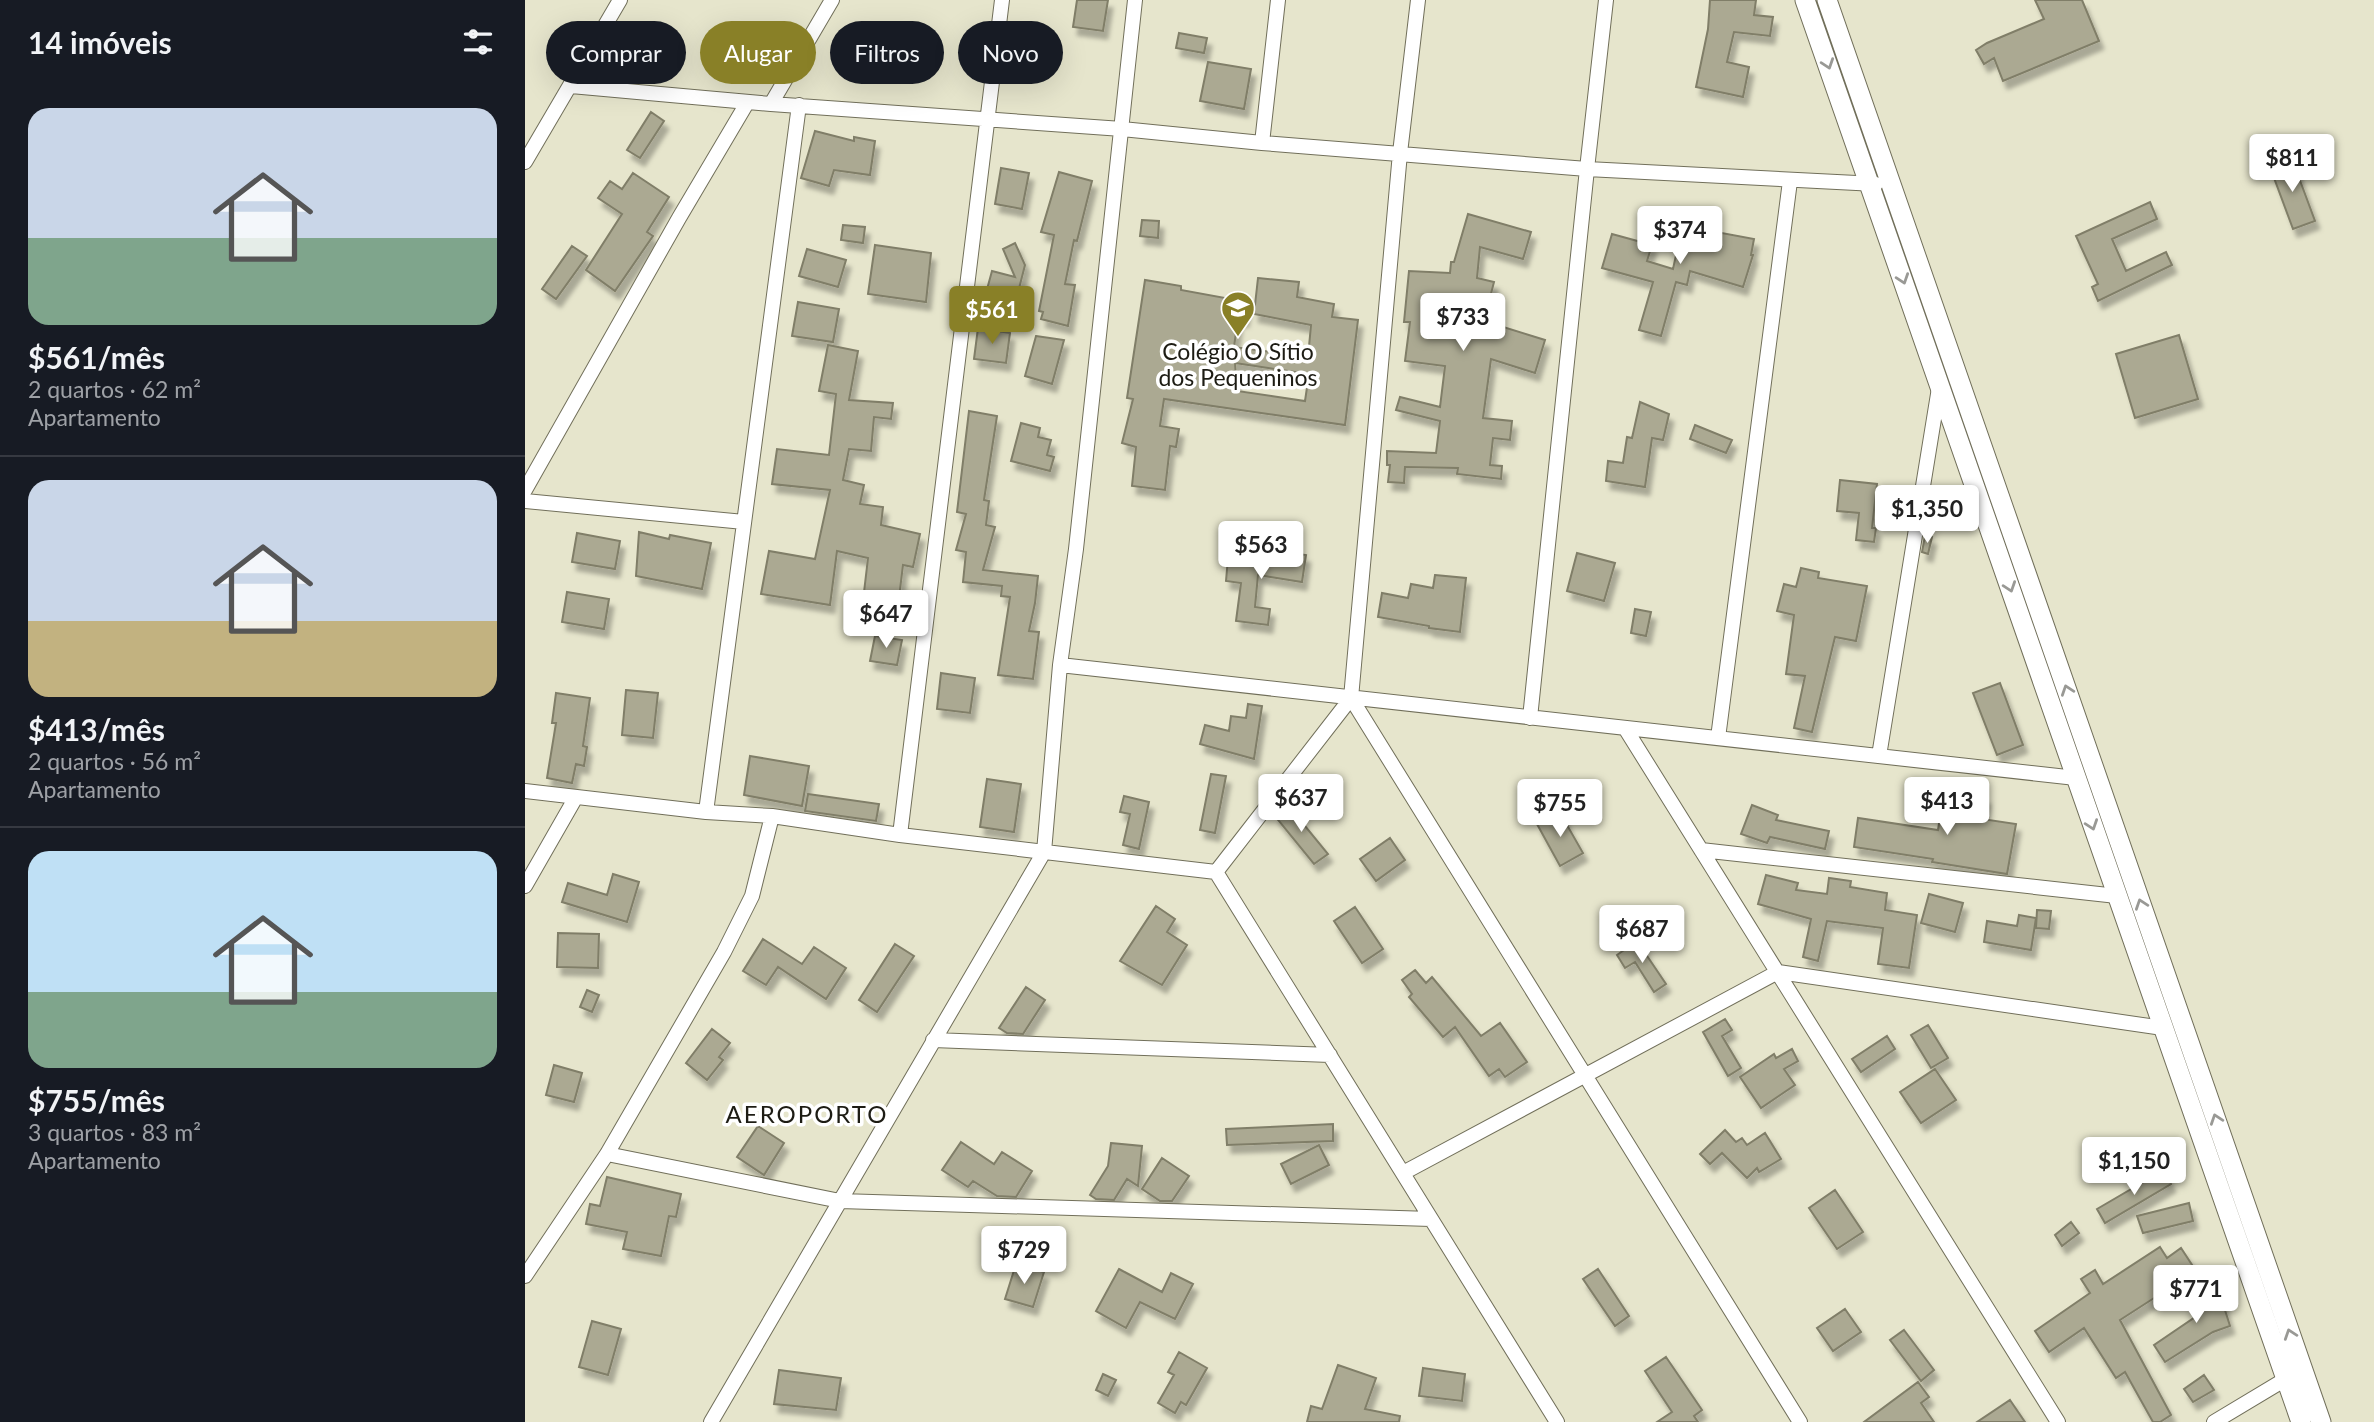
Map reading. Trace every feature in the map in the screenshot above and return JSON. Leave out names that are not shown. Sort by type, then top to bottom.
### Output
[{"type":"street","points":[[525,162],[620,0]]},
{"type":"street","points":[[771,104],[832,0]]},
{"type":"street","points":[[900,835],[1002,0]]},
{"type":"street","points":[[711,1422],[1044,852],[1060,666],[1135,0]]},
{"type":"street","points":[[1262,144],[1278,0]]},
{"type":"street","points":[[1216,872],[1351,698],[1400,153],[1418,0]]},
{"type":"street","points":[[1530,718],[1607,0]]},
{"type":"street","points":[[1805,0],[2163,1028],[2294,1374],[2321,1422]]},
{"type":"street","points":[[1827,0],[2294,1374],[2301,1422]]},
{"type":"street","points":[[571,86],[747,103],[1122,129],[1262,144],[1587,169],[1891,184]]},
{"type":"street","points":[[525,490],[747,103]]},
{"type":"street","points":[[706,812],[799,105]]},
{"type":"street","points":[[1718,738],[1790,181]]},
{"type":"street","points":[[1879,756],[1939,385]]},
{"type":"street","points":[[525,501],[744,522]]},
{"type":"street","points":[[1060,666],[2076,778]]},
{"type":"street","points":[[1351,698],[1800,1422]]},
{"type":"street","points":[[1625,728],[2058,1422]]},
{"type":"street","points":[[525,791],[706,812],[772,816],[900,835],[1216,872]]},
{"type":"street","points":[[525,886],[576,797]]},
{"type":"street","points":[[525,1276],[607,1154],[724,952],[752,896],[772,816]]},
{"type":"street","points":[[1701,850],[2117,896]]},
{"type":"street","points":[[1216,872],[1557,1422]]},
{"type":"street","points":[[1403,1173],[1777,972],[2163,1028]]},
{"type":"street","points":[[933,1040],[1330,1055]]},
{"type":"street","points":[[607,1154],[840,1201],[1431,1219]]},
{"type":"street","points":[[2214,1422],[2294,1374]]},
{"type":"building","points":[[1077,0],[1108,0],[1103,31],[1073,27]]},
{"type":"building","points":[[1710,0],[1756,0],[1754,15],[1773,17],[1770,36],[1734,32],[1727,62],[1749,67],[1743,97],[1696,87],[1708,29]]},
{"type":"building","points":[[2035,0],[2082,0],[2099,41],[2003,81],[1994,58],[1984,64],[1976,50],[2044,19]]},
{"type":"building","points":[[1179,33],[1207,38],[1204,53],[1176,48]]},
{"type":"building","points":[[1208,62],[1251,69],[1244,109],[1200,101]]},
{"type":"building","points":[[651,112],[664,121],[640,158],[627,150]]},
{"type":"building","points":[[815,131],[854,141],[854,137],[875,141],[870,175],[834,170],[829,186],[801,178]]},
{"type":"building","points":[[2292,159],[2315,221],[2293,229],[2270,167]]},
{"type":"building","points":[[1001,168],[1029,173],[1022,209],[995,204]]},
{"type":"building","points":[[1059,172],[1092,181],[1077,241],[1074,240],[1065,284],[1075,285],[1068,326],[1041,319],[1043,312],[1039,311],[1054,235],[1041,232]]},
{"type":"building","points":[[633,173],[669,197],[647,232],[653,236],[615,291],[586,270],[622,214],[598,198],[610,181],[622,189]]},
{"type":"building","points":[[2150,202],[2157,219],[2112,239],[2126,271],[2166,252],[2172,265],[2098,301],[2092,287],[2098,284],[2076,236]]},
{"type":"building","points":[[1468,214],[1531,232],[1523,259],[1480,247],[1477,278],[1494,282],[1484,321],[1545,340],[1535,373],[1491,359],[1483,418],[1512,421],[1510,440],[1493,438],[1490,465],[1502,466],[1501,479],[1457,474],[1458,468],[1405,467],[1404,483],[1388,482],[1390,465],[1387,465],[1387,451],[1436,453],[1440,421],[1396,410],[1400,397],[1440,407],[1445,366],[1405,361],[1410,322],[1404,322],[1409,271],[1450,273],[1451,262],[1454,262]]},
{"type":"building","points":[[1142,220],[1159,221],[1158,238],[1140,236]]},
{"type":"building","points":[[1683,223],[1700,229],[1754,239],[1753,255],[1743,287],[1690,271],[1687,285],[1676,282],[1661,336],[1639,330],[1653,282],[1602,268],[1612,234],[1652,245],[1647,261],[1673,269]]},
{"type":"building","points":[[843,225],[865,227],[863,243],[841,240]]},
{"type":"building","points":[[1015,243],[1025,265],[1013,312],[983,304],[992,271],[1015,277],[1003,249]]},
{"type":"building","points":[[875,245],[931,253],[926,302],[868,294]]},
{"type":"building","points":[[572,246],[587,256],[556,299],[542,289]]},
{"type":"building","points":[[807,249],[846,260],[838,287],[799,276]]},
{"type":"building","points":[[1258,278],[1299,282],[1297,297],[1334,304],[1332,317],[1358,320],[1345,425],[1164,399],[1160,426],[1179,429],[1176,447],[1170,446],[1165,490],[1132,486],[1136,447],[1122,443],[1133,399],[1127,398],[1145,280],[1181,286],[1181,290],[1247,302],[1244,319],[1238,318],[1234,347],[1308,357],[1311,325],[1254,314]],"holes":[[[1235,363],[1309,374],[1305,401],[1237,391]]]},
{"type":"building","points":[[798,302],[839,309],[833,342],[792,336]]},
{"type":"building","points":[[978,328],[1010,333],[1006,363],[974,359]]},
{"type":"building","points":[[2179,335],[2198,399],[2135,418],[2116,354]]},
{"type":"building","points":[[1036,336],[1064,340],[1052,384],[1025,376]]},
{"type":"building","points":[[828,345],[858,351],[849,400],[893,403],[891,419],[874,417],[871,451],[849,449],[843,480],[864,485],[860,504],[883,507],[881,525],[920,534],[913,567],[903,565],[898,606],[863,601],[868,558],[837,551],[830,605],[761,594],[769,551],[815,559],[830,490],[772,484],[777,449],[829,455],[836,394],[819,391]]},
{"type":"building","points":[[1640,402],[1669,414],[1663,440],[1652,438],[1645,487],[1606,481],[1608,461],[1623,463],[1627,437],[1632,438]]},
{"type":"building","points":[[969,411],[997,416],[984,500],[989,501],[986,525],[995,527],[983,570],[1038,576],[1029,631],[1039,632],[1033,679],[998,675],[1010,597],[1001,596],[1002,586],[963,582],[966,552],[956,550],[966,514],[957,512]]},
{"type":"building","points":[[1021,423],[1040,428],[1038,437],[1051,440],[1047,455],[1054,457],[1050,471],[1011,461]]},
{"type":"building","points":[[1695,425],[1732,440],[1726,453],[1690,439]]},
{"type":"building","points":[[1840,480],[1877,484],[1872,528],[1876,528],[1874,542],[1856,540],[1859,513],[1837,511]]},
{"type":"building","points":[[639,532],[669,539],[670,535],[711,543],[702,589],[636,576]]},
{"type":"building","points":[[577,533],[620,541],[615,569],[572,562]]},
{"type":"building","points":[[1925,536],[1932,537],[1928,554],[1922,552]]},
{"type":"building","points":[[1277,551],[1306,555],[1302,582],[1258,575],[1255,607],[1270,609],[1268,625],[1236,621],[1241,583],[1226,581],[1228,558],[1275,562]]},
{"type":"building","points":[[1577,553],[1615,563],[1604,601],[1567,591]]},
{"type":"building","points":[[1801,568],[1819,572],[1818,578],[1867,586],[1856,641],[1835,637],[1812,732],[1794,728],[1805,676],[1786,674],[1794,615],[1777,611],[1784,584],[1796,587]]},
{"type":"building","points":[[1435,575],[1466,578],[1460,632],[1378,617],[1382,593],[1408,598],[1411,584],[1433,588]]},
{"type":"building","points":[[567,592],[609,599],[604,629],[562,622]]},
{"type":"building","points":[[1635,609],[1651,612],[1646,636],[1631,633]]},
{"type":"building","points":[[875,636],[902,640],[897,665],[870,661]]},
{"type":"building","points":[[941,673],[975,678],[970,713],[937,709]]},
{"type":"building","points":[[2000,683],[2023,745],[1997,755],[1973,693]]},
{"type":"building","points":[[626,690],[658,693],[653,738],[622,735]]},
{"type":"building","points":[[556,693],[590,698],[583,746],[587,747],[584,766],[576,764],[572,783],[547,778],[556,723],[552,723]]},
{"type":"building","points":[[1248,704],[1262,706],[1254,759],[1200,744],[1205,725],[1229,731],[1231,716],[1246,718]]},
{"type":"building","points":[[750,756],[809,766],[802,806],[744,795]]},
{"type":"building","points":[[1211,774],[1226,776],[1215,833],[1200,830]]},
{"type":"building","points":[[987,779],[1021,784],[1014,832],[980,827]]},
{"type":"building","points":[[1944,791],[1986,797],[1982,819],[2016,824],[2007,874],[1854,847],[1858,818],[1938,830]]},
{"type":"building","points":[[808,794],[879,804],[876,821],[805,811]]},
{"type":"building","points":[[1124,796],[1149,802],[1139,849],[1123,845],[1130,814],[1120,812]]},
{"type":"building","points":[[1287,804],[1328,854],[1314,864],[1274,815]]},
{"type":"building","points":[[1752,805],[1778,815],[1776,820],[1829,831],[1825,849],[1770,837],[1767,843],[1741,834]]},
{"type":"building","points":[[1559,811],[1583,853],[1560,866],[1537,824]]},
{"type":"building","points":[[1390,838],[1405,860],[1376,881],[1360,859]]},
{"type":"building","points":[[613,874],[639,882],[627,922],[562,902],[568,883],[607,895]]},
{"type":"building","points":[[1766,875],[1798,883],[1796,890],[1827,894],[1829,878],[1851,881],[1850,887],[1887,893],[1885,910],[1917,915],[1909,968],[1878,964],[1883,928],[1827,921],[1818,961],[1803,957],[1811,919],[1758,904]]},
{"type":"building","points":[[1929,894],[1963,903],[1955,932],[1921,923]]},
{"type":"building","points":[[1156,906],[1175,919],[1167,932],[1187,945],[1162,985],[1120,961]]},
{"type":"building","points":[[1355,907],[1383,949],[1362,963],[1334,921]]},
{"type":"building","points":[[2037,910],[2051,911],[2049,929],[2036,928]]},
{"type":"building","points":[[2019,915],[2036,918],[2031,950],[1984,942],[1987,921],[2017,926]]},
{"type":"building","points":[[558,933],[599,934],[598,968],[557,967]]},
{"type":"building","points":[[763,939],[802,964],[814,947],[846,968],[826,999],[778,967],[766,985],[743,971]]},
{"type":"building","points":[[1637,941],[1666,984],[1654,992],[1635,962],[1625,968],[1617,955]]},
{"type":"building","points":[[895,944],[914,956],[877,1012],[859,1000]]},
{"type":"building","points":[[1415,970],[1426,983],[1432,977],[1481,1036],[1500,1023],[1527,1062],[1505,1077],[1499,1069],[1489,1076],[1455,1027],[1443,1037],[1409,997],[1412,994],[1402,980]]},
{"type":"building","points":[[1026,987],[1045,1000],[1023,1034],[1007,1033],[999,1028]]},
{"type":"building","points":[[587,990],[599,995],[592,1012],[580,1007]]},
{"type":"building","points":[[1725,1019],[1732,1030],[1722,1036],[1741,1068],[1728,1076],[1703,1032]]},
{"type":"building","points":[[1928,1025],[1948,1058],[1931,1068],[1911,1035]]},
{"type":"building","points":[[712,1029],[730,1043],[719,1057],[723,1060],[707,1080],[686,1063]]},
{"type":"building","points":[[1887,1036],[1895,1049],[1861,1072],[1852,1059]]},
{"type":"building","points":[[1792,1049],[1798,1061],[1784,1069],[1795,1085],[1761,1108],[1740,1077],[1774,1054],[1776,1058]]},
{"type":"building","points":[[554,1065],[582,1073],[574,1102],[546,1095]]},
{"type":"building","points":[[1935,1069],[1956,1100],[1921,1123],[1900,1092]]},
{"type":"building","points":[[1333,1124],[1333,1141],[1227,1145],[1226,1129]]},
{"type":"building","points":[[758,1126],[784,1143],[764,1175],[737,1157]]},
{"type":"building","points":[[1725,1130],[1736,1142],[1742,1138],[1747,1145],[1765,1133],[1781,1159],[1759,1172],[1757,1168],[1747,1178],[1722,1153],[1710,1164],[1700,1154]]},
{"type":"building","points":[[961,1142],[994,1164],[1002,1152],[1032,1171],[1016,1197],[997,1196],[973,1181],[968,1187],[942,1170]]},
{"type":"building","points":[[1111,1143],[1142,1146],[1138,1186],[1127,1179],[1114,1200],[1096,1199],[1090,1195],[1108,1166]]},
{"type":"building","points":[[1319,1145],[1329,1165],[1291,1184],[1281,1164]]},
{"type":"building","points":[[1162,1158],[1189,1176],[1172,1201],[1160,1201],[1142,1189]]},
{"type":"building","points":[[2164,1170],[2171,1184],[2105,1223],[2097,1209]]},
{"type":"building","points":[[607,1177],[681,1194],[676,1217],[669,1216],[661,1256],[623,1249],[627,1232],[586,1224],[590,1204],[600,1206]]},
{"type":"building","points":[[1835,1190],[1863,1232],[1837,1249],[1809,1208]]},
{"type":"building","points":[[2189,1203],[2193,1221],[2143,1233],[2137,1216]]},
{"type":"building","points":[[2071,1222],[2079,1233],[2062,1246],[2055,1235]]},
{"type":"building","points":[[2160,1247],[2167,1258],[2181,1248],[2196,1271],[2120,1320],[2171,1415],[2160,1422],[2153,1422],[2125,1372],[2116,1378],[2084,1328],[2049,1352],[2035,1331],[2090,1293],[2081,1279],[2095,1270],[2103,1284]]},
{"type":"building","points":[[1016,1264],[1044,1272],[1033,1307],[1005,1299]]},
{"type":"building","points":[[1119,1269],[1162,1292],[1171,1273],[1193,1284],[1175,1319],[1140,1302],[1126,1328],[1096,1311]]},
{"type":"building","points":[[1598,1269],[1629,1316],[1615,1326],[1583,1279]]},
{"type":"building","points":[[2218,1288],[2230,1326],[2213,1332],[2165,1362],[2154,1345],[2198,1315],[2192,1297]]},
{"type":"building","points":[[1845,1309],[1861,1332],[1833,1351],[1817,1328]]},
{"type":"building","points":[[592,1321],[621,1329],[608,1375],[579,1367]]},
{"type":"building","points":[[1904,1330],[1934,1370],[1921,1381],[1890,1340]]},
{"type":"building","points":[[1179,1352],[1207,1368],[1186,1405],[1181,1402],[1175,1413],[1158,1403],[1174,1375],[1168,1372]]},
{"type":"building","points":[[1666,1357],[1702,1410],[1694,1416],[1698,1422],[1657,1422],[1672,1412],[1645,1371]]},
{"type":"building","points":[[1338,1365],[1376,1378],[1365,1409],[1400,1416],[1399,1422],[1307,1422],[1311,1406],[1322,1409]]},
{"type":"building","points":[[1423,1368],[1465,1374],[1462,1401],[1419,1396]]},
{"type":"building","points":[[779,1370],[841,1378],[836,1410],[774,1404]]},
{"type":"building","points":[[1103,1374],[1116,1380],[1108,1396],[1096,1390]]},
{"type":"building","points":[[2204,1375],[2214,1390],[2193,1402],[2184,1389]]},
{"type":"building","points":[[1918,1382],[1929,1397],[1921,1403],[1934,1422],[1864,1422]]},
{"type":"building","points":[[2010,1400],[2025,1422],[1977,1422]]},
{"type":"place","name":"Colégio O Sítio dos Pequeninos","points":[[1238,338]]},
{"type":"district","name":"AEROPORTO","points":[[807,1115]]}]
